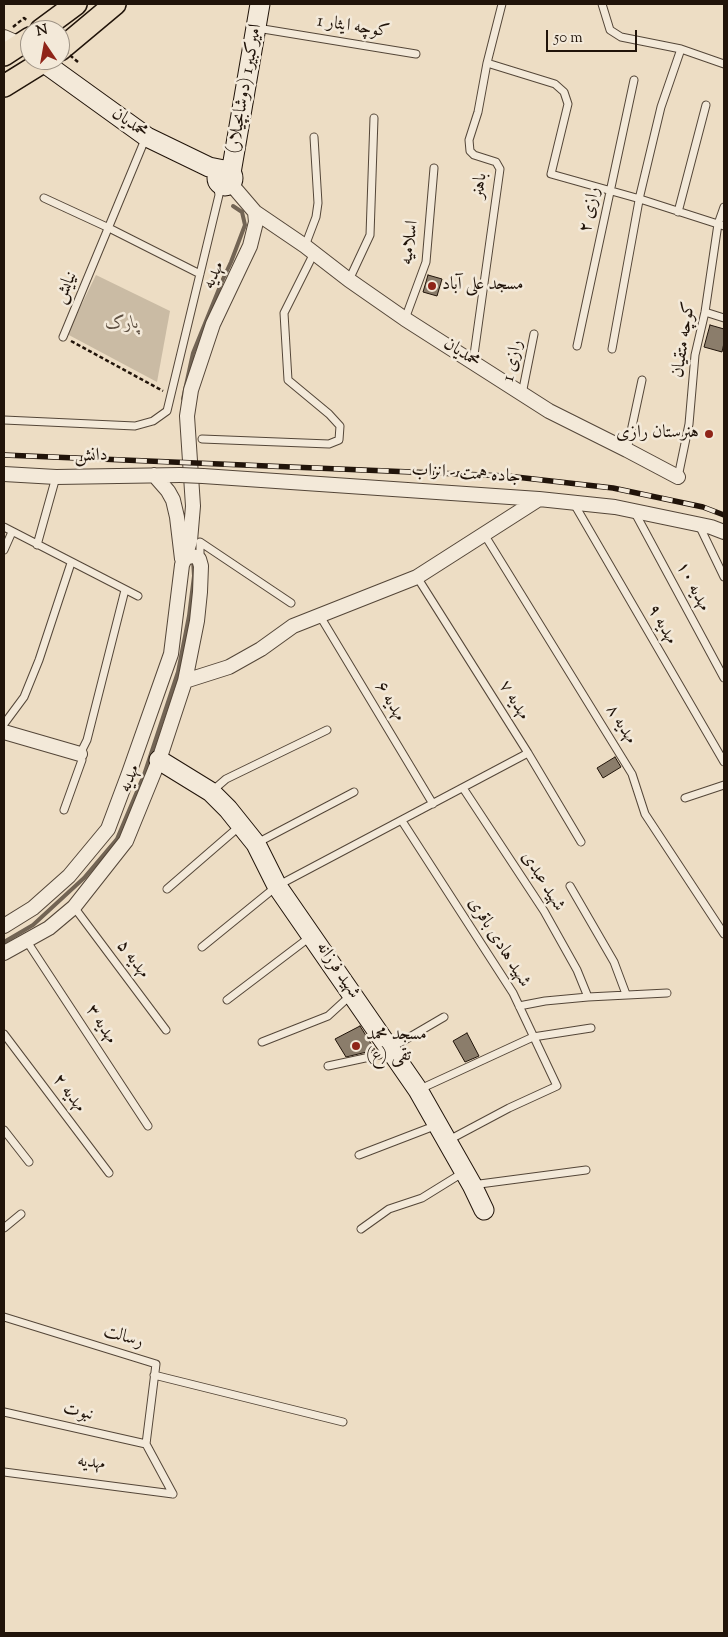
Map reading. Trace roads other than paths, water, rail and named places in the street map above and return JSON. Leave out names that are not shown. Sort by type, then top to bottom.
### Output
[{"type":"main road","points":[[47,20],[76,4]]},
{"type":"main road","points":[[70,49],[115,4]]},
{"type":"main road","points":[[4,86],[30,70]]},
{"type":"street","name":"امیرکبیر1 (دوشابچیلار)","points":[[226,177],[260,4]]},
{"type":"street","name":"محمدیان","points":[[56,70],[147,137],[203,168],[226,177]]},
{"type":"street","points":[[226,177],[255,212]]},
{"type":"street","name":"محمدیان","points":[[255,212],[310,249],[349,280],[405,319],[549,411],[678,477]]},
{"type":"street","name":"مهدیه","points":[[183,561],[190,541],[193,506],[187,416],[191,390],[213,324],[250,246],[256,222],[255,212]]},
{"type":"street","name":"دانش","points":[[4,474],[56,477],[180,475]]},
{"type":"street","points":[[4,926],[33,908],[70,876],[108,829],[171,654],[183,561],[173,500],[154,475]]},
{"type":"street","name":"جاده همت - انزاب","points":[[180,475],[572,502],[615,507],[724,532]]},
{"type":"street","points":[[185,681],[229,668],[261,649],[293,626],[417,577],[539,499]]},
{"type":"street","points":[[183,561],[192,556],[199,559],[200,565]]},
{"type":"street","name":"مهدیه","points":[[4,953],[50,928],[74,907],[126,841],[159,760],[185,681],[197,621],[200,565]]},
{"type":"street","points":[[4,732],[80,754]]},
{"type":"street","points":[[137,751],[159,760]]},
{"type":"street","name":"شهید فرزانه","points":[[159,760],[211,792],[256,844],[277,886],[418,1090],[484,1210]]},
{"type":"lane","name":"باهنر","points":[[473,362],[500,169],[496,162],[474,154],[469,146],[502,4]]},
{"type":"lane","points":[[602,4],[607,25],[614,33],[681,49],[724,64]]},
{"type":"lane","name":"کوچه ایثار 1","points":[[256,28],[416,54]]},
{"type":"lane","points":[[612,348],[640,199],[661,107],[681,49]]},
{"type":"lane","points":[[487,63],[555,84],[564,92],[568,104],[551,174],[610,190],[721,225]]},
{"type":"lane","name":"رازی ۲","points":[[577,346],[634,80]]},
{"type":"lane","points":[[678,212],[706,105]]},
{"type":"lane","points":[[349,280],[370,235],[374,118]]},
{"type":"lane","name":"نیایش","points":[[63,337],[147,137]]},
{"type":"lane","points":[[202,439],[329,444],[339,440],[340,426],[329,414],[288,380],[284,313],[310,249],[318,204],[314,137]]},
{"type":"lane","name":"اسلاميه","points":[[405,319],[426,262],[434,168]]},
{"type":"lane","points":[[4,420],[135,426],[152,421],[167,411],[219,195],[226,177]]},
{"type":"lane","points":[[44,198],[200,274]]},
{"type":"lane","name":"کوچه متقیان","points":[[678,477],[690,424],[695,355],[705,312],[724,207]]},
{"type":"lane","points":[[705,312],[724,318]]},
{"type":"lane","name":"رازی 1","points":[[522,394],[534,334]]},
{"type":"lane","points":[[627,450],[642,380]]},
{"type":"lane","points":[[36,545],[56,477]]},
{"type":"lane","name":"مهدیه ۹","points":[[572,502],[724,762]]},
{"type":"lane","name":"مهدیه ۱۰","points":[[634,511],[724,678]]},
{"type":"lane","points":[[699,525],[724,577]]},
{"type":"lane","points":[[4,527],[138,596]]},
{"type":"lane","points":[[4,550],[12,532]]},
{"type":"lane","name":"مهدیه ۸","points":[[484,534],[632,774],[644,814],[724,934]]},
{"type":"lane","points":[[200,565],[200,542],[291,603]]},
{"type":"lane","points":[[4,724],[24,697],[39,660],[71,563]]},
{"type":"lane","name":"مهدیه ۷","points":[[417,577],[528,753],[581,842]]},
{"type":"lane","points":[[64,810],[82,760],[80,754],[87,740],[125,590]]},
{"type":"lane","name":"مهدیه ۶","points":[[320,616],[433,804]]},
{"type":"lane","points":[[211,792],[226,779],[327,730]]},
{"type":"lane","points":[[202,946],[277,886],[528,753]]},
{"type":"lane","points":[[685,798],[724,785]]},
{"type":"lane","name":"شهید عبدی","points":[[464,788],[544,911],[577,970],[588,997]]},
{"type":"lane","points":[[256,844],[354,792]]},
{"type":"lane","name":"شهید هادی باقری","points":[[402,821],[513,994],[557,1086],[509,1108],[447,1141]]},
{"type":"lane","points":[[167,889],[241,825]]},
{"type":"lane","points":[[570,886],[614,962],[626,994]]},
{"type":"lane","name":"مهدیه ۵","points":[[74,907],[166,1030]]},
{"type":"lane","points":[[227,1000],[312,935]]},
{"type":"lane","name":"مهدیه ۳","points":[[26,940],[148,1126]]},
{"type":"lane","points":[[519,1006],[588,997],[667,993]]},
{"type":"lane","points":[[262,1042],[328,1016],[352,994]]},
{"type":"lane","points":[[328,1066],[379,1055],[444,1017]]},
{"type":"lane","points":[[418,1090],[533,1037],[591,1028]]},
{"type":"lane","name":"مهدیه ۲","points":[[4,1034],[109,1172]]},
{"type":"lane","points":[[360,1155],[438,1124]]},
{"type":"lane","points":[[4,1130],[29,1162]]},
{"type":"lane","points":[[361,1229],[389,1209],[422,1198],[468,1178],[586,1170]]},
{"type":"lane","points":[[4,1228],[21,1214]]},
{"type":"lane","name":"رسالت","points":[[4,1317],[156,1364],[146,1444]]},
{"type":"lane","points":[[154,1375],[343,1422]]},
{"type":"lane","name":"نبوت","points":[[4,1412],[146,1444]]},
{"type":"lane","name":"مهدیه","points":[[4,1472],[173,1494],[146,1444]]},
{"type":"waterway","points":[[183,399],[193,353],[245,225],[242,212],[233,206]]},
{"type":"waterway","points":[[4,942],[33,925],[84,878],[117,839],[144,775],[178,672],[189,616],[194,576],[193,560]]},
{"type":"railway","points":[[4,455],[507,476],[613,488],[703,507],[724,515]]},
{"type":"place","name":"مسجد علی آباد","points":[[432,286]]},
{"type":"place","name":"هنرستان رازی","points":[[709,434]]},
{"type":"place","name":"مسجد محمد تقی (ع)","points":[[356,1046]]},
{"type":"park label","name":"پارک","points":[[122,325]]}]
